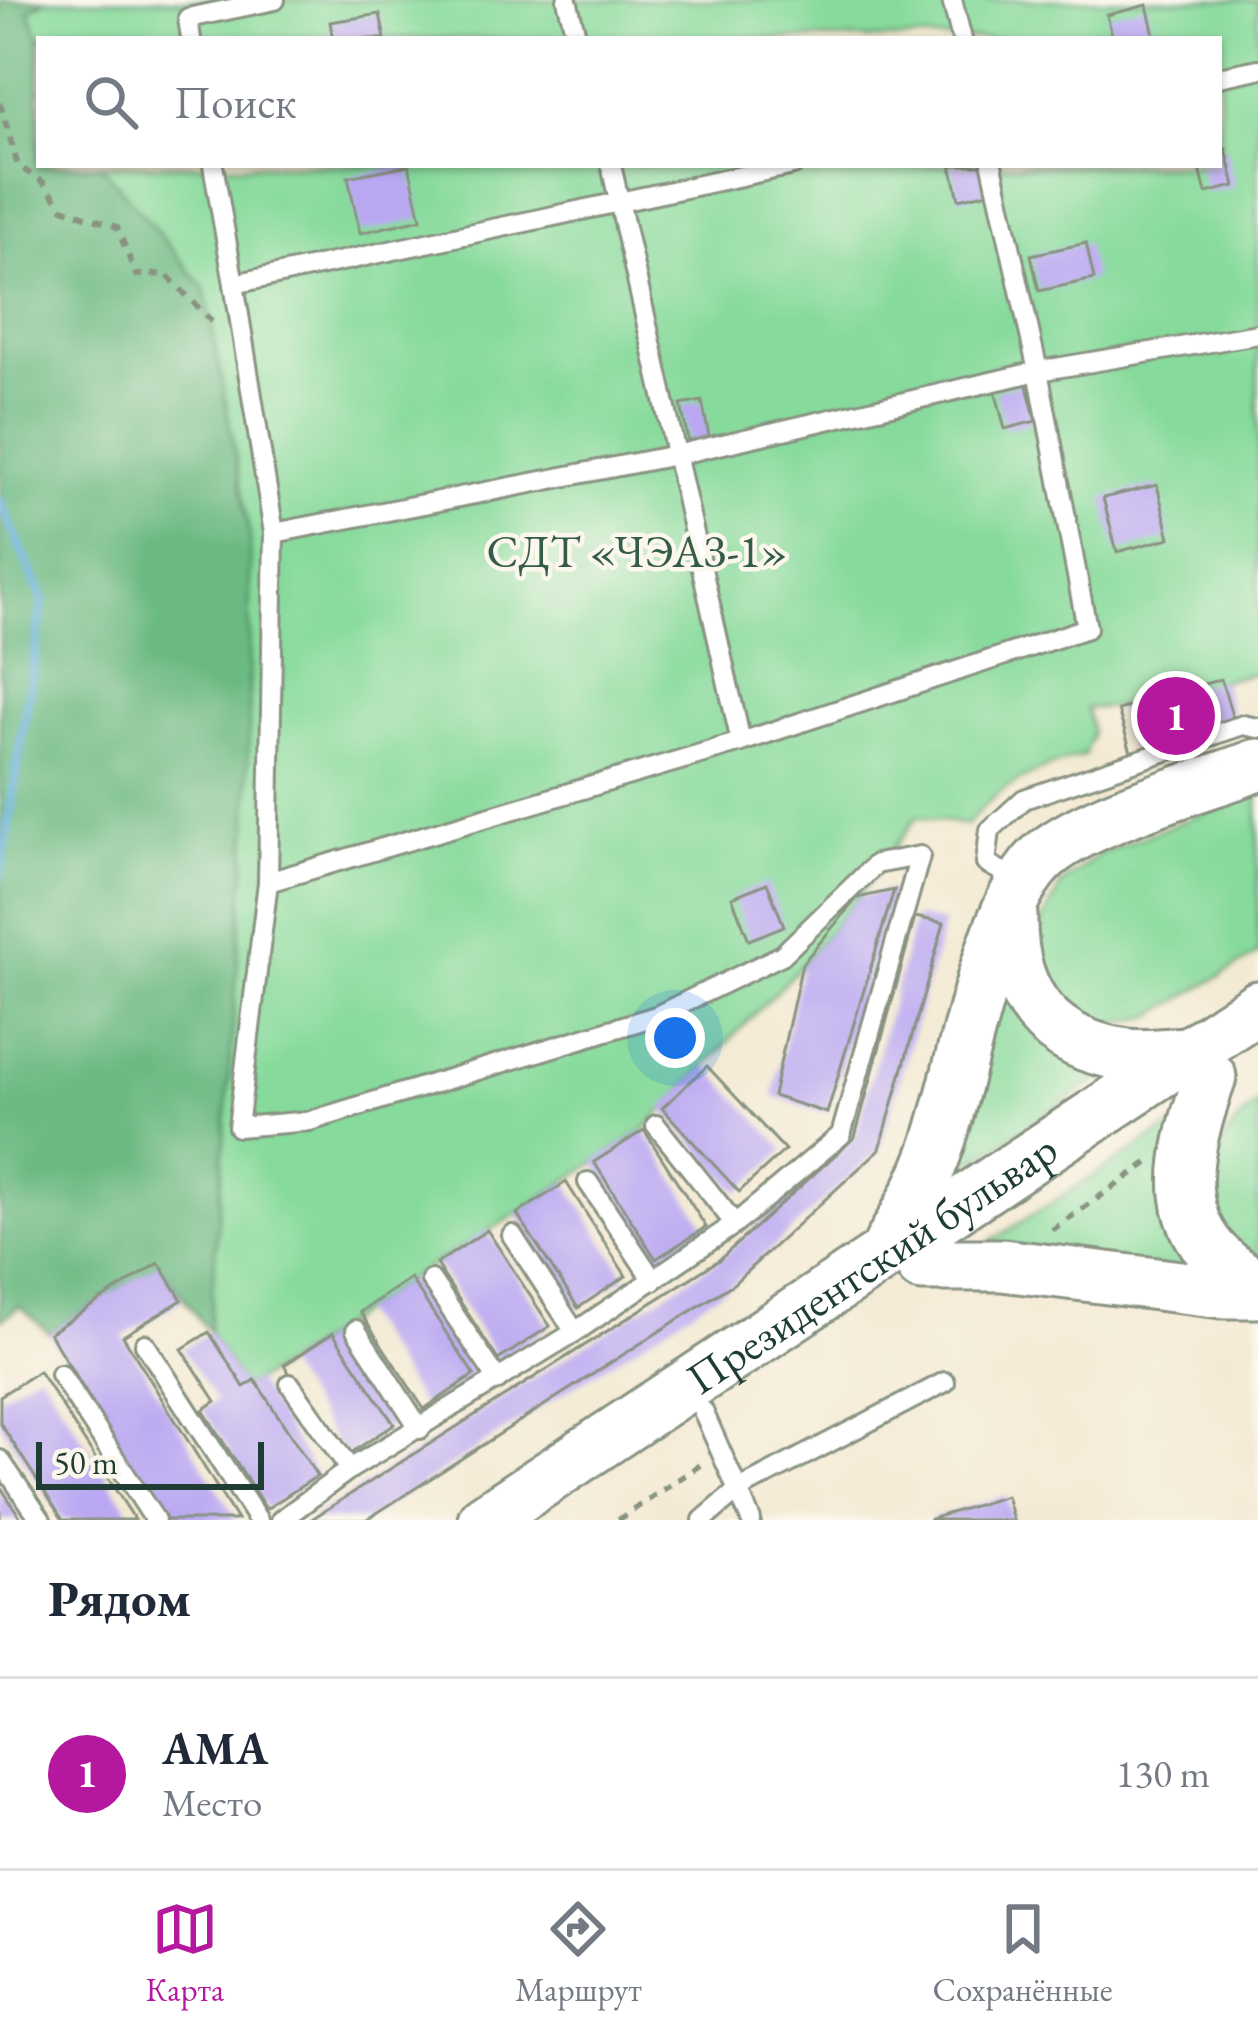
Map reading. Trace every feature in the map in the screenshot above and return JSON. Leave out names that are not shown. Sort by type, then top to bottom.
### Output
[{"type":"main road","points":[[1258,765],[1084,830],[1046,854],[1016,892],[917,1198],[904,1257],[1222,1292],[1258,1289]]},
{"type":"main road","points":[[1016,892],[1010,950],[1023,990],[1046,1022],[1082,1044],[1198,1065],[1183,1179],[1189,1214],[1205,1244],[1227,1270],[1258,1289]]},
{"type":"main road","name":"Президентский бульвар","points":[[484,1520],[904,1257],[1198,1065],[1258,1007]]},
{"type":"main road","name":"Президентский бульвар","points":[[1198,1065],[1258,1046]]},
{"type":"main road","name":"Президентский бульвар","points":[[538,1520],[703,1411],[904,1257]]},
{"type":"lane","points":[[191,36],[188,18],[275,0]]},
{"type":"lane","points":[[567,0],[576,36]]},
{"type":"lane","points":[[952,0],[961,36]]},
{"type":"lane","points":[[1222,76],[1258,69]]},
{"type":"lane","points":[[215,168],[274,532],[268,882],[238,1127],[310,1121],[656,1016],[782,955],[876,864],[920,856],[841,1135],[735,1225],[575,1332],[350,1469],[281,1520]]},
{"type":"lane","points":[[612,168],[741,742]]},
{"type":"lane","points":[[234,284],[779,168]]},
{"type":"lane","points":[[268,882],[741,742],[1087,628],[1038,370],[993,168]]},
{"type":"lane","points":[[274,532],[676,455],[1038,370],[1258,334]]},
{"type":"lane","points":[[1016,892],[986,863],[990,830],[1024,799],[1243,725],[1258,728]]},
{"type":"lane","points":[[656,1125],[735,1225]]},
{"type":"lane","points":[[588,1183],[653,1280]]},
{"type":"lane","points":[[512,1234],[575,1332]]},
{"type":"lane","points":[[431,1280],[498,1380]]},
{"type":"lane","points":[[356,1330],[420,1430]]},
{"type":"lane","points":[[145,1344],[258,1520]]},
{"type":"lane","points":[[60,1374],[155,1520]]},
{"type":"lane","points":[[703,1520],[738,1490],[945,1382]]},
{"type":"lane","points":[[290,1384],[350,1469]]},
{"type":"lane","points":[[703,1411],[751,1520]]},
{"type":"lane","points":[[0,1460],[41,1520]]},
{"type":"path","points":[[0,103],[18,166],[44,182],[63,208],[117,227],[136,275],[166,274],[246,358]]},
{"type":"path","points":[[1003,1265],[1191,1132]]},
{"type":"path","points":[[618,1520],[703,1463]]},
{"type":"green space","points":[[0,0],[46,0],[29,11],[39,36],[36,168],[104,168],[205,289],[250,537],[248,829],[209,1332],[159,1264],[49,1333],[20,1306],[0,1321]]},
{"type":"green space","name":"СДТ «ЧЭАЗ-1»","points":[[46,0],[1258,0],[1258,673],[1130,705],[1086,708],[1092,732],[1085,755],[1020,780],[992,799],[967,825],[917,817],[802,964],[644,1130],[244,1387],[209,1332],[248,829],[250,537],[205,289],[104,168],[1222,168],[1222,36],[39,36],[29,10]]},
{"type":"green space","points":[[1258,792],[1258,954],[1150,1017],[1104,1025],[1065,1012],[1043,975],[1041,925],[1062,883],[1101,853]]},
{"type":"green space","points":[[998,989],[1109,1073],[955,1173]]},
{"type":"green space","points":[[1258,1103],[1258,1263],[1224,1235],[1213,1214],[1210,1179],[1222,1144]]},
{"type":"green space","points":[[1172,1126],[1213,1277],[990,1242]]},
{"type":"building","points":[[1147,5],[1154,36],[1112,36],[1107,15]]},
{"type":"building","points":[[380,14],[384,36],[332,36],[330,22]]},
{"type":"building","points":[[1226,149],[1235,186],[1206,193],[1200,168],[1222,168],[1222,150]]},
{"type":"building","points":[[410,168],[421,219],[360,233],[348,177]]},
{"type":"building","points":[[952,168],[984,168],[989,192],[959,199]]},
{"type":"building","points":[[1086,243],[1094,279],[1039,291],[1031,255]]},
{"type":"building","points":[[1026,382],[1036,421],[1005,429],[995,390]]},
{"type":"building","points":[[702,401],[710,441],[689,445],[681,405]]},
{"type":"building","points":[[1157,485],[1170,538],[1117,552],[1103,498]]},
{"type":"building","points":[[1221,679],[1234,722],[1131,752],[1118,710]]},
{"type":"building","points":[[767,883],[784,926],[749,940],[732,897]]},
{"type":"building","points":[[894,890],[827,1113],[773,1096],[802,964],[857,898]]},
{"type":"building","points":[[915,917],[944,923],[880,1149],[733,1284],[366,1520],[310,1520],[719,1260],[855,1137]]},
{"type":"building","points":[[707,1066],[785,1150],[739,1192],[662,1108]]},
{"type":"building","points":[[644,1130],[706,1227],[656,1259],[594,1162]]},
{"type":"building","points":[[566,1182],[626,1276],[578,1308],[517,1214]]},
{"type":"building","points":[[487,1230],[550,1326],[498,1360],[436,1264]]},
{"type":"building","points":[[159,1263],[182,1300],[123,1336],[237,1520],[165,1520],[49,1333]]},
{"type":"building","points":[[410,1278],[474,1375],[424,1409],[360,1312]]},
{"type":"building","points":[[209,1332],[244,1387],[255,1380],[317,1476],[266,1509],[203,1410],[216,1401],[182,1349]]},
{"type":"building","points":[[333,1333],[394,1424],[345,1457],[284,1365]]},
{"type":"building","points":[[39,1371],[135,1520],[63,1520],[0,1423],[0,1396]]},
{"type":"building","points":[[0,1486],[22,1520],[0,1520]]},
{"type":"building","points":[[1006,1496],[1013,1520],[930,1520],[930,1519]]},
{"type":"waterway","points":[[0,501],[43,600],[0,876]]},
{"type":"place","name":"АМА","points":[[1176,716]]}]
